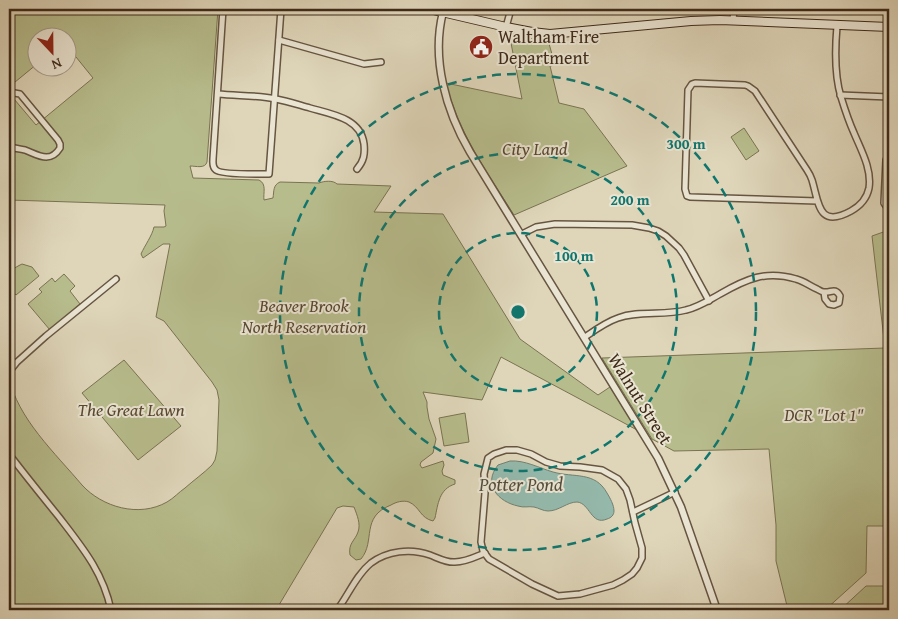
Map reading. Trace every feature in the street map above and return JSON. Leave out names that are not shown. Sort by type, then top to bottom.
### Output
[{"type":"main road","points":[[429,9],[532,32],[550,34],[734,20],[889,27]]},
{"type":"street","points":[[223,9],[213,167],[224,173],[269,174],[281,9]]},
{"type":"street","points":[[506,26],[510,9]]},
{"type":"street","points":[[734,9],[734,20]]},
{"type":"street","name":"Walnut Street","points":[[442,12],[439,58],[442,80],[456,125],[658,458],[682,508],[717,610]]},
{"type":"street","points":[[818,202],[687,196],[685,189],[688,90],[695,83],[745,85],[755,91],[807,170],[812,179],[823,213],[827,216],[848,213],[860,205],[867,194],[870,175],[840,95],[835,58],[837,26]]},
{"type":"street","points":[[279,40],[364,64],[381,62]]},
{"type":"street","points":[[9,92],[20,94],[58,140],[60,148],[58,152],[45,158],[9,147]]},
{"type":"street","points":[[218,94],[275,98],[332,114],[353,124],[364,138],[365,149],[362,163],[357,169]]},
{"type":"street","points":[[840,95],[889,97]]},
{"type":"street","points":[[889,154],[886,160],[884,203],[889,208]]},
{"type":"street","points":[[522,234],[536,227],[554,224],[632,225],[658,231],[679,248],[709,301]]},
{"type":"street","points":[[585,337],[618,318],[666,313],[702,305],[740,282],[754,277],[767,275],[798,279],[824,292]]},
{"type":"street","points":[[10,369],[46,336],[116,280]]},
{"type":"street","points":[[506,450],[517,450],[560,466],[602,470],[618,479],[626,489],[630,500],[642,548],[642,558],[632,574],[613,585],[580,594],[558,596],[496,564],[485,553],[482,542],[485,493],[484,474],[488,458],[506,450]]},
{"type":"street","points":[[9,454],[90,557],[104,585],[111,610]]},
{"type":"street","points":[[633,512],[675,492]]},
{"type":"street","points":[[337,610],[363,572],[370,564],[382,556],[396,552],[411,551],[454,563],[485,553]]},
{"type":"green space","name":"Beaver Brook North Reservation","points":[[9,9],[218,9],[207,162],[204,166],[190,166],[193,178],[259,180],[264,186],[264,200],[273,198],[275,187],[280,182],[319,183],[328,181],[337,184],[391,186],[374,212],[443,214],[520,339],[598,395],[610,387],[637,430],[501,357],[482,400],[423,392],[436,439],[433,453],[421,462],[420,465],[422,468],[443,461],[443,475],[455,480],[455,484],[442,493],[433,521],[425,517],[409,502],[397,502],[381,510],[375,516],[372,523],[365,552],[361,559],[356,560],[350,555],[351,545],[359,529],[354,507],[343,506],[337,508],[276,610],[9,610],[9,377],[20,407],[50,448],[90,493],[122,508],[145,509],[167,502],[212,465],[217,451],[219,400],[217,390],[212,382],[164,321],[156,317],[170,244],[163,244],[143,258],[141,254],[154,227],[166,226],[165,205],[9,200],[9,93],[36,125],[93,78],[78,59],[78,28],[28,28],[28,71],[9,87]]},
{"type":"green space","name":"City Land","points":[[509,33],[542,41],[548,40],[555,65],[550,66],[559,103],[584,109],[627,166],[514,215],[466,136],[446,83],[522,99]]},
{"type":"green space","points":[[744,128],[759,151],[746,160],[731,137]]},
{"type":"green space","name":"DCR \"Lot 1\"","points":[[889,230],[889,526],[867,526],[866,573],[825,610],[788,610],[776,561],[776,525],[769,449],[674,451],[652,439],[602,358],[885,348],[872,236]]},
{"type":"green space","points":[[22,264],[32,267],[39,276],[16,295],[10,287],[8,277],[11,271]]},
{"type":"green space","points":[[64,274],[75,286],[70,291],[80,304],[50,330],[28,304],[42,292],[39,289],[52,278],[55,282]]},
{"type":"green space","name":"The Great Lawn","points":[[124,360],[181,426],[138,460],[82,393]]},
{"type":"green space","points":[[465,413],[469,442],[444,446],[439,418]]},
{"type":"green space","points":[[866,586],[889,586],[889,610],[840,610]]},
{"type":"water","name":"Potter Pond","points":[[510,461],[527,463],[561,474],[583,476],[596,481],[611,499],[614,509],[613,515],[607,519],[597,519],[585,506],[577,502],[570,503],[556,510],[544,511],[534,507],[520,507],[505,501],[495,492],[492,486],[492,479],[493,472],[498,465]]},
{"type":"place","name":"Waltham Fire Department","points":[[481,47]]}]
